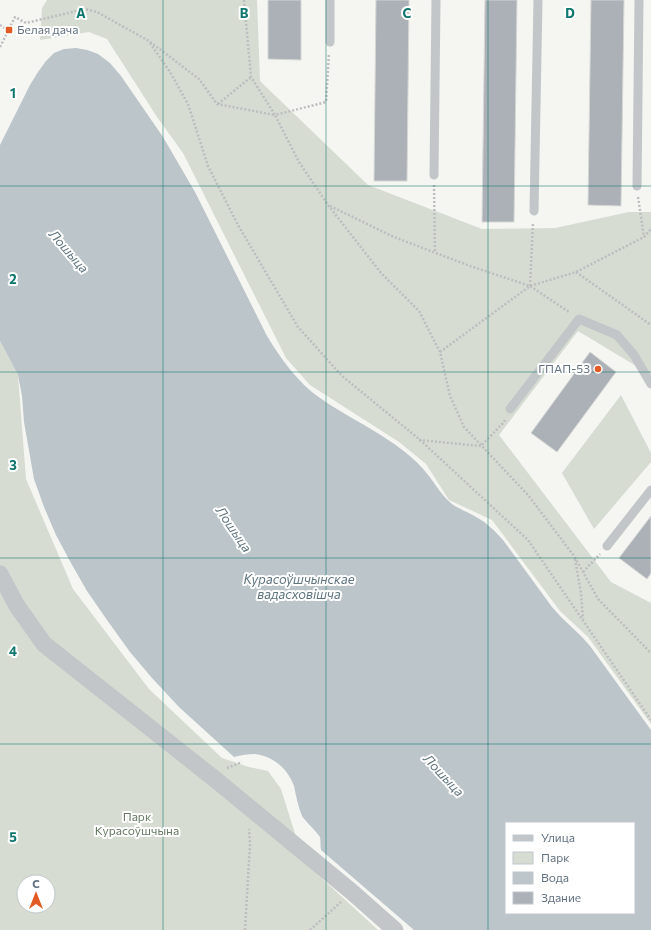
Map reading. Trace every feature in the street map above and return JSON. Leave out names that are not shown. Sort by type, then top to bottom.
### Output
[{"type":"street","points":[[0,574],[17,606],[44,644],[216,780],[352,892],[395,930]]},
{"type":"lane","points":[[330,0],[330,42]]},
{"type":"lane","points":[[434,175],[436,0]]},
{"type":"lane","points":[[534,211],[538,0]]},
{"type":"lane","points":[[637,186],[639,0]]},
{"type":"lane","points":[[510,409],[579,319],[616,335],[634,355],[651,384]]},
{"type":"lane","points":[[607,546],[651,490]]},
{"type":"path","points":[[244,0],[250,77],[275,115],[299,162],[328,205],[381,273],[419,311],[440,352],[450,396],[464,427],[528,495],[574,556],[598,599],[651,652]]},
{"type":"path","points":[[0,47],[15,17],[26,23],[85,9],[96,12],[149,41],[199,79],[217,104],[275,115],[326,102],[330,42]]},
{"type":"path","points":[[0,25],[8,30]]},
{"type":"path","points":[[149,41],[170,72],[188,104],[208,166],[238,225],[298,327],[342,376],[419,440],[528,540],[651,720]]},
{"type":"path","points":[[217,104],[250,77]]},
{"type":"path","points":[[434,175],[435,252]]},
{"type":"path","points":[[637,186],[644,237]]},
{"type":"path","points":[[328,205],[394,236],[470,266],[530,286],[579,319]]},
{"type":"path","points":[[530,286],[534,211]]},
{"type":"path","points":[[440,352],[530,286],[576,272],[644,237],[651,229]]},
{"type":"path","points":[[576,272],[651,325]]},
{"type":"path","points":[[481,446],[504,422]]},
{"type":"path","points":[[419,440],[481,446]]},
{"type":"path","points":[[583,572],[607,546]]},
{"type":"path","points":[[574,556],[581,593],[583,621]]},
{"type":"path","points":[[228,768],[242,762]]},
{"type":"path","points":[[245,930],[250,844],[249,807]]},
{"type":"path","points":[[310,930],[352,892]]},
{"type":"green space","points":[[47,0],[257,0],[260,81],[368,185],[482,229],[555,228],[629,212],[651,212],[651,375],[578,331],[499,435],[611,582],[651,603],[651,724],[588,637],[560,611],[492,520],[449,500],[426,464],[399,442],[310,385],[286,358],[183,153],[157,117],[107,39],[89,32],[40,40],[42,8]]},
{"type":"green space","name":"Парк Курасоўшчына","points":[[0,341],[18,375],[26,479],[73,589],[149,689],[222,758],[249,767],[268,771],[281,789],[304,862],[378,930],[0,930]]},
{"type":"green space","points":[[621,395],[651,453],[651,462],[594,529],[562,473]]},
{"type":"water","name":"Курасоўшчынскае вадасховішча","points":[[76,48],[98,54],[110,63],[121,76],[163,137],[195,192],[267,336],[284,362],[304,385],[320,398],[341,412],[385,437],[415,460],[424,469],[448,501],[480,519],[494,530],[552,607],[590,646],[651,730],[651,930],[414,930],[321,850],[320,837],[302,816],[294,786],[284,769],[268,757],[262,755],[250,754],[234,757],[179,707],[152,678],[130,652],[87,591],[56,535],[34,479],[24,422],[22,396],[18,375],[0,341],[0,145],[30,85],[46,61],[54,53],[64,49]]},
{"type":"building","points":[[268,0],[301,0],[301,60],[268,59]]},
{"type":"building","points":[[376,0],[409,0],[407,181],[374,181]]},
{"type":"building","points":[[485,0],[517,0],[514,222],[482,222]]},
{"type":"building","points":[[591,0],[624,0],[621,206],[588,205]]},
{"type":"building","points":[[590,352],[616,372],[557,452],[531,433]]},
{"type":"building","points":[[651,516],[651,573],[647,579],[619,558]]},
{"type":"place","name":"Белая дача","points":[[9,30]]},
{"type":"place","name":"ГПАП-53","points":[[598,369]]},
{"type":"water label","name":"Лошыца","points":[[69,251]]},
{"type":"water label","name":"Лошыца","points":[[234,529]]},
{"type":"water label","name":"Лошыца","points":[[444,775]]}]
